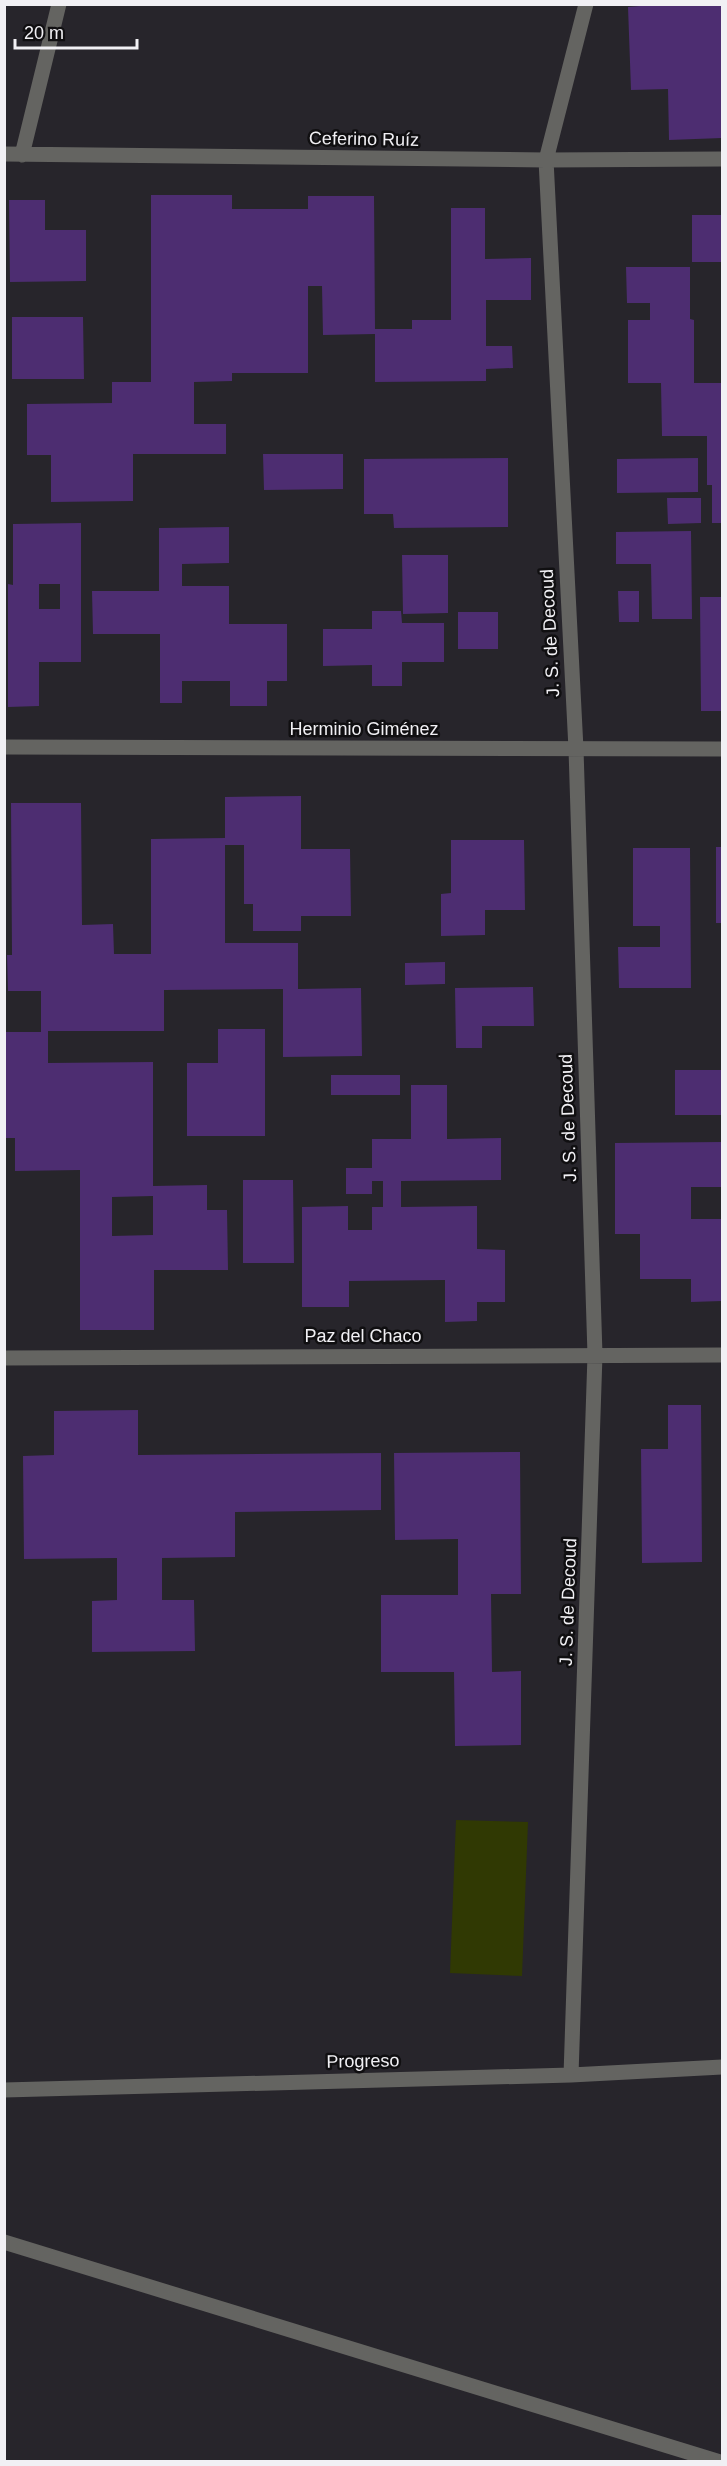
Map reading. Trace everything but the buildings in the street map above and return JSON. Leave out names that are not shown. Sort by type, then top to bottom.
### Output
[{"type":"street","points":[[22,155],[59,4]]},
{"type":"street","name":"J. S. de Decoud","points":[[571,2075],[595,1354],[576,750],[546,160],[586,4]]},
{"type":"street","name":"Ceferino Ruíz","points":[[4,154],[546,160],[723,159]]},
{"type":"street","name":"Herminio Giménez","points":[[4,747],[723,749]]},
{"type":"street","name":"Paz del Chaco","points":[[4,1358],[723,1355]]},
{"type":"street","name":"Progreso","points":[[4,2090],[571,2075],[723,2067]]},
{"type":"street","points":[[4,2242],[720,2462]]},
{"type":"green space","points":[[456,1820],[528,1822],[522,1976],[450,1973]]}]
